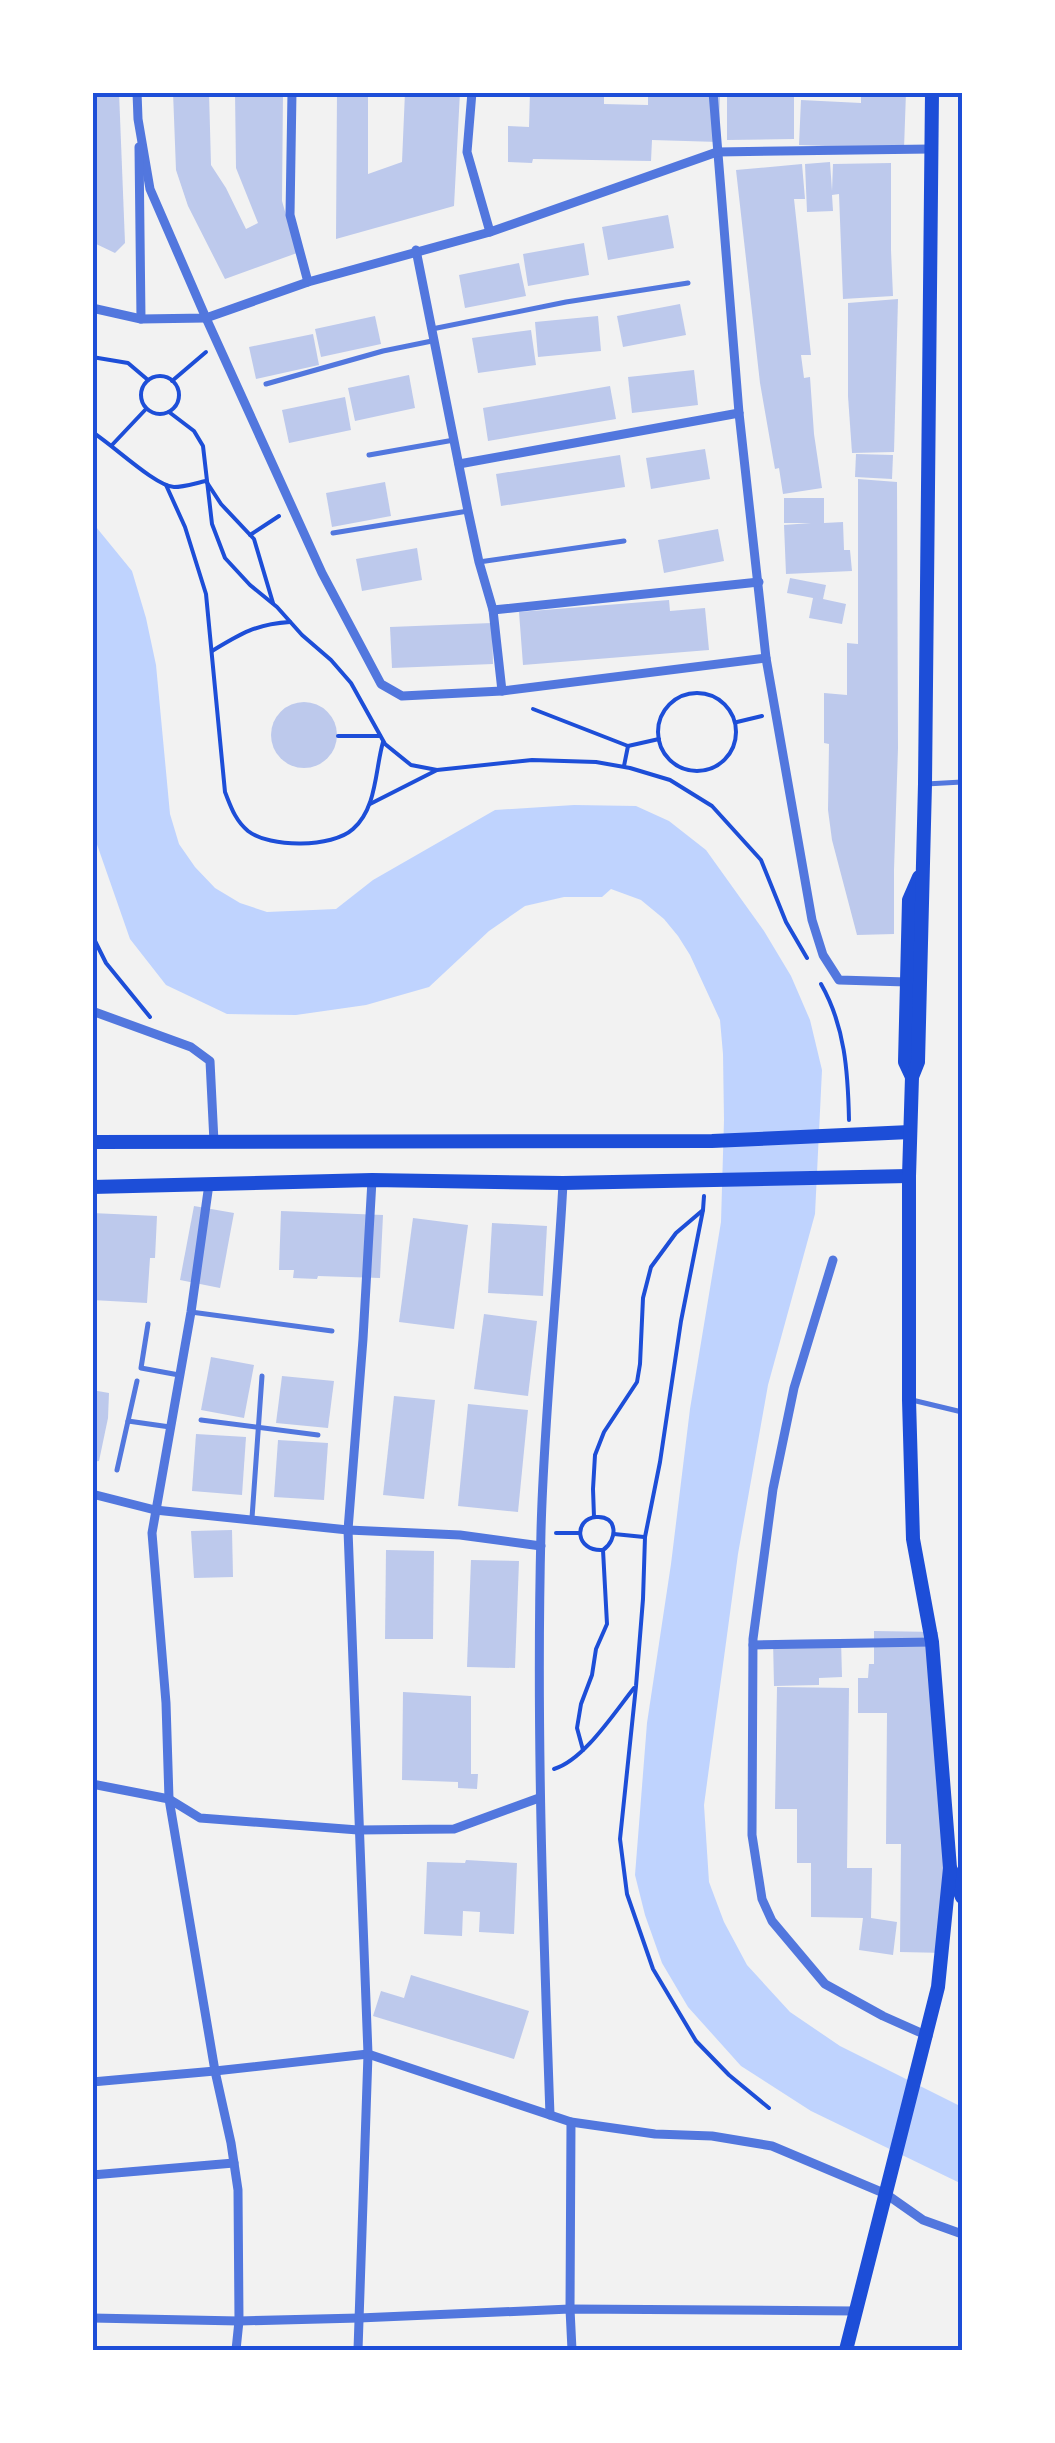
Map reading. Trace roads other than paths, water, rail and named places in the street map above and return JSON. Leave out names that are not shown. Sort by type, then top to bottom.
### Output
[{"type":"main road","points":[[846,2350],[928,2036],[938,1987],[950,1868],[932,1642],[913,1540],[909,1400],[910,1132],[912,1077],[918,1062],[925,784],[932,92]]},
{"type":"main road","points":[[912,1077],[905,1062],[909,900],[923,868]]},
{"type":"main road","points":[[92,1142],[712,1141],[910,1132]]},
{"type":"main road","points":[[92,1187],[372,1180],[563,1182],[909,1176]]},
{"type":"main road","points":[[950,1868],[962,1897]]},
{"type":"street","points":[[137,92],[141,319]]},
{"type":"street","points":[[292,92],[290,215],[308,282]]},
{"type":"street","points":[[472,92],[467,152],[490,232]]},
{"type":"street","points":[[713,92],[739,413],[766,658],[812,920],[823,955],[840,980],[907,982]]},
{"type":"street","points":[[138,119],[150,188],[322,573],[380,684],[402,696],[502,691],[766,658]]},
{"type":"street","points":[[92,308],[141,319],[206,318],[308,282],[490,232],[717,152],[930,149]]},
{"type":"street","points":[[416,250],[468,511],[493,610],[502,691]]},
{"type":"street","points":[[460,464],[739,413]]},
{"type":"street","points":[[493,610],[759,582]]},
{"type":"street","points":[[92,1011],[191,1047],[210,1061],[214,1142]]},
{"type":"street","points":[[358,2350],[368,2054],[348,1530],[372,1180]]},
{"type":"street","points":[[550,2115],[539,1798],[541,1532],[563,1182]]},
{"type":"street","points":[[209,1184],[152,1533],[166,1703],[169,1799],[238,2190],[236,2350]]},
{"type":"street","points":[[832,1260],[794,1388],[774,1490],[753,1645],[752,1835],[762,1899],[772,1921],[825,1984],[928,2036]]},
{"type":"street","points":[[92,1494],[155,1510],[348,1530],[460,1535],[541,1546]]},
{"type":"street","points":[[753,1645],[932,1642]]},
{"type":"street","points":[[92,1784],[169,1799],[200,1818],[358,1830],[454,1829],[539,1798]]},
{"type":"street","points":[[92,2082],[368,2054],[571,2122],[772,2146],[886,2194],[923,2220],[962,2234]]},
{"type":"street","points":[[571,2122],[572,2350]]},
{"type":"street","points":[[92,2175],[234,2163]]},
{"type":"street","points":[[92,2318],[239,2321],[570,2309],[856,2311]]},
{"type":"lane","points":[[432,329],[566,302],[688,284]]},
{"type":"lane","points":[[266,384],[434,340]]},
{"type":"lane","points":[[369,455],[454,440]]},
{"type":"lane","points":[[334,533],[468,511]]},
{"type":"lane","points":[[479,562],[624,540]]},
{"type":"lane","points":[[925,784],[962,782]]},
{"type":"lane","points":[[191,1312],[332,1331]]},
{"type":"lane","points":[[148,1324],[142,1368],[178,1375]]},
{"type":"lane","points":[[252,1520],[262,1376]]},
{"type":"lane","points":[[118,1470],[136,1381]]},
{"type":"lane","points":[[909,1400],[962,1412]]},
{"type":"lane","points":[[202,1420],[318,1435]]},
{"type":"lane","points":[[128,1421],[170,1427]]},
{"type":"water","points":[[92,522],[132,571],[156,665],[170,814],[179,844],[215,888],[240,903],[267,912],[336,909],[373,880],[495,810],[636,806],[669,821],[706,850],[791,976],[810,1020],[822,1070],[815,1214],[768,1385],[738,1554],[704,1805],[709,1882],[724,1922],[747,1965],[790,2012],[840,2046],[962,2107],[962,2184],[811,2111],[741,2066],[688,2007],[662,1963],[635,1875],[647,1723],[690,1409],[721,1222],[724,1120],[720,1020],[690,955],[664,919],[641,900],[611,889],[602,897],[564,897],[525,906],[489,931],[429,987],[366,1005],[296,1015],[227,1014],[166,985],[130,939],[93,833]]}]
